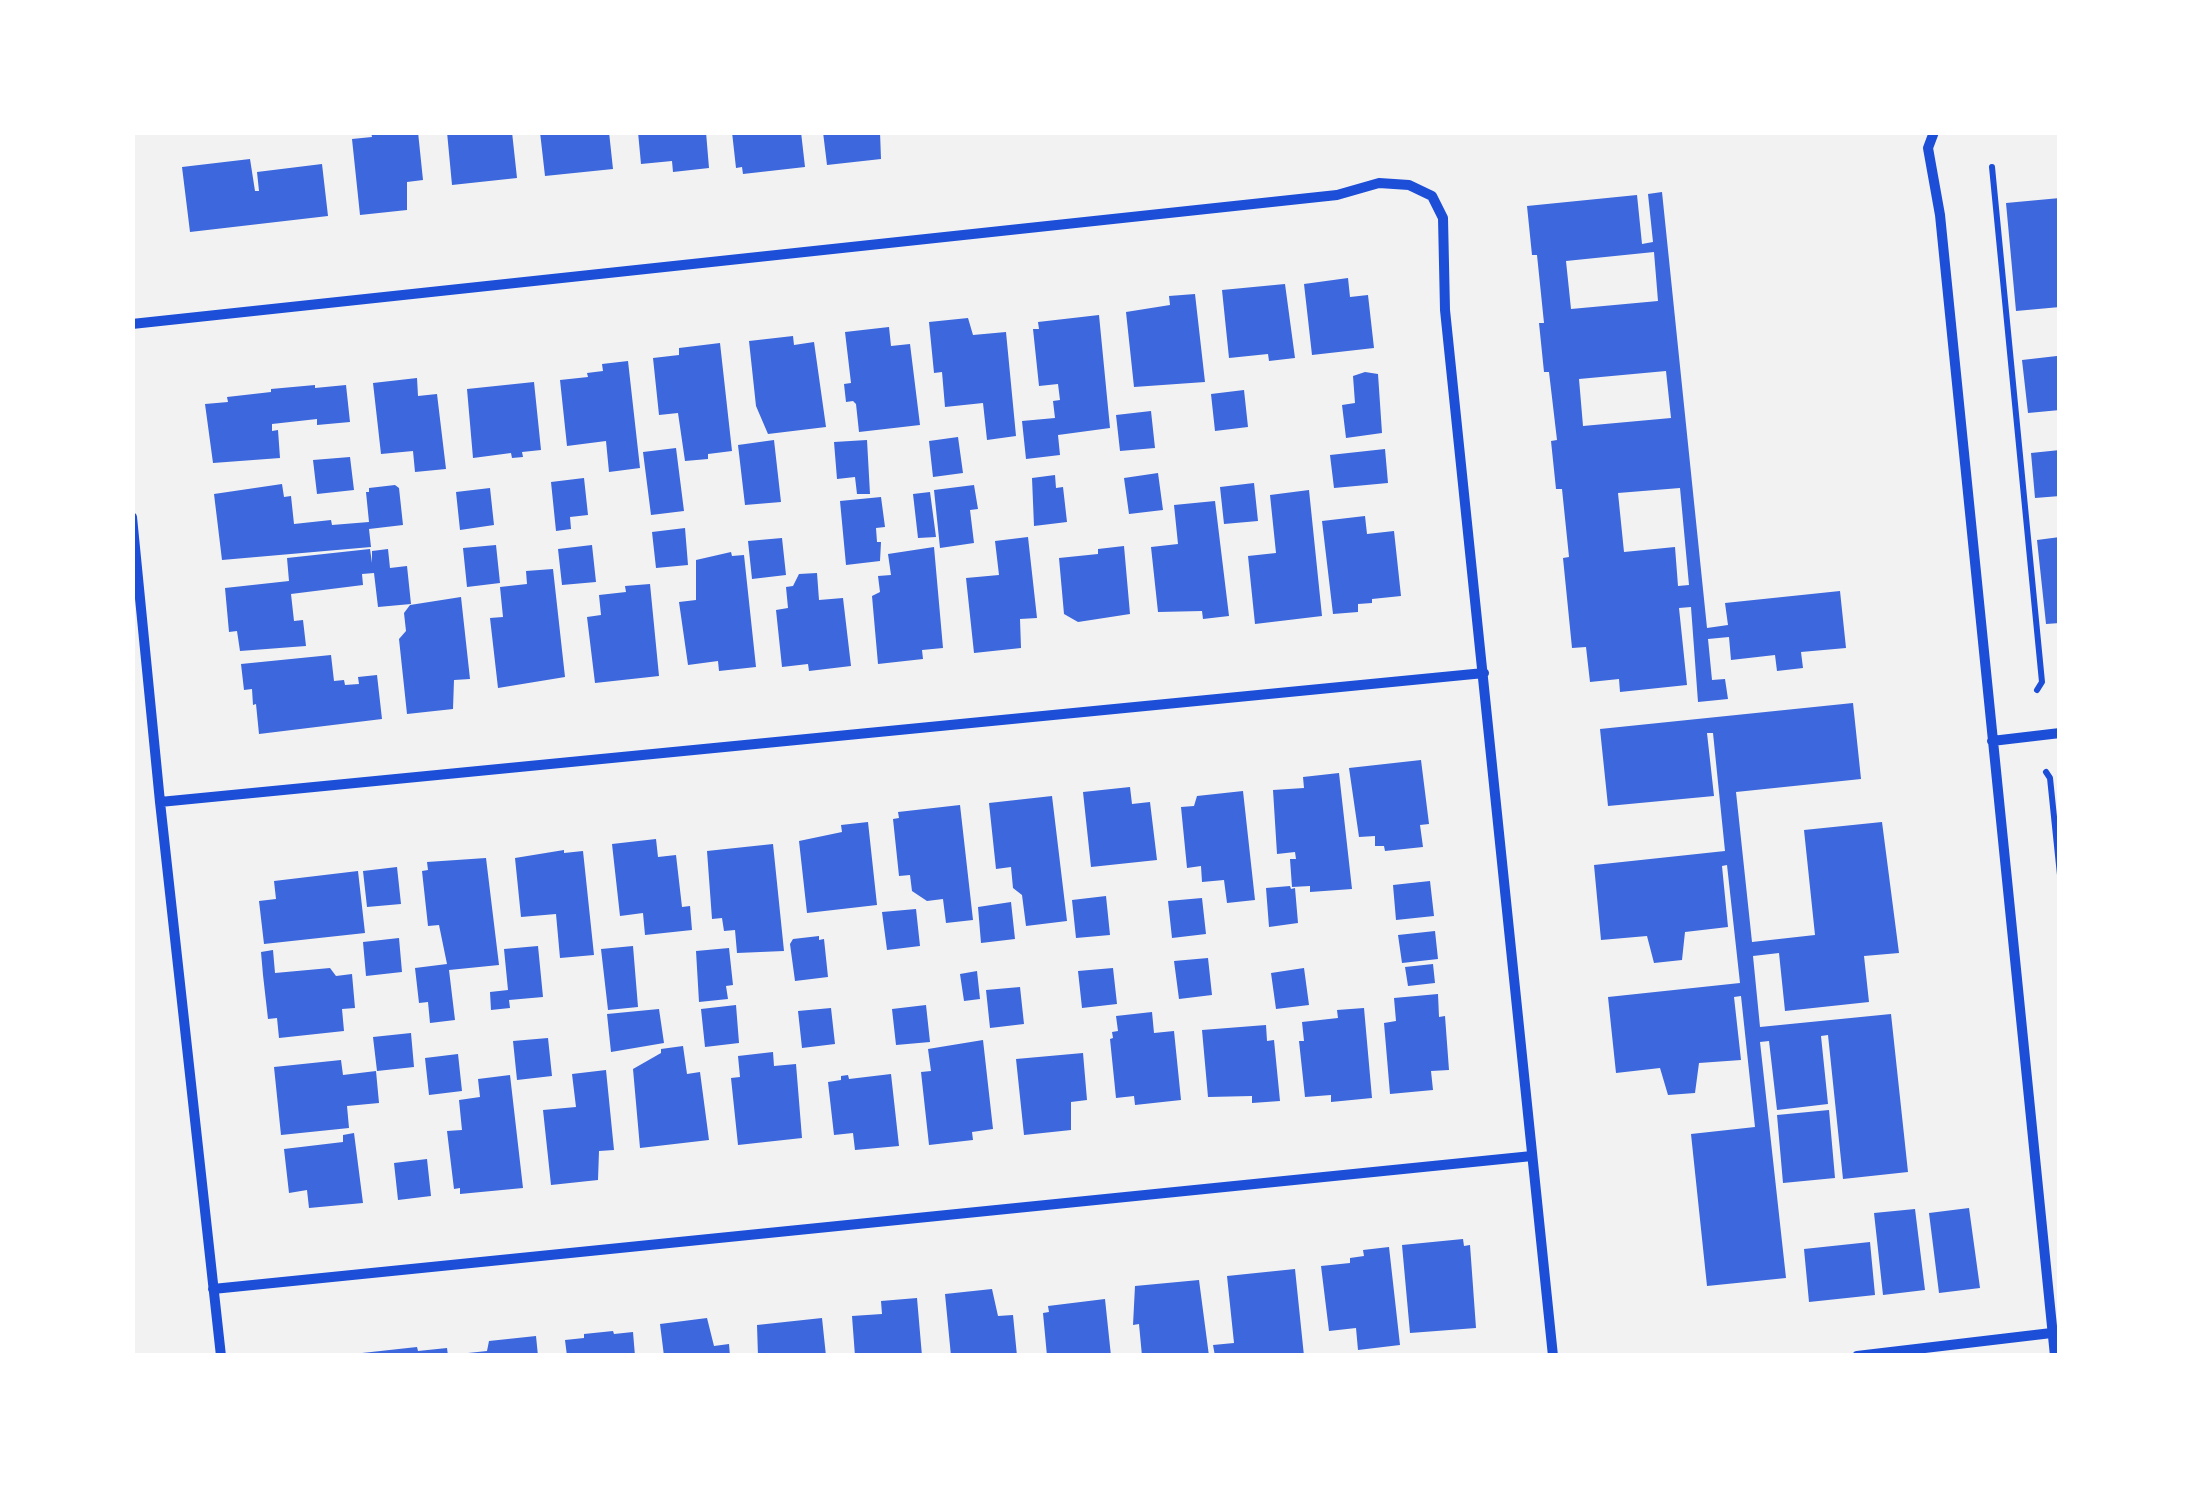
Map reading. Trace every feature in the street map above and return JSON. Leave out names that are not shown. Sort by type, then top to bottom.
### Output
[{"type":"street","points":[[1934,132],[1928,148],[1940,215],[2056,1333],[2055,1356]]},
{"type":"street","points":[[132,324],[1337,195],[1379,183],[1410,184],[1432,196],[1443,218],[1445,310],[1552,1356]]},
{"type":"street","points":[[132,517],[220,1356]]},
{"type":"street","points":[[160,802],[1484,673]]},
{"type":"street","points":[[1992,741],[2060,733]]},
{"type":"street","points":[[214,1288],[1532,1156]]},
{"type":"street","points":[[1857,1356],[2056,1333]]},
{"type":"path","points":[[1992,167],[2042,682],[2036,690]]},
{"type":"path","points":[[2046,772],[2050,778],[2060,875]]},
{"type":"building","points":[[371,132],[418,132],[423,180],[407,182],[407,210],[360,215],[352,139],[372,137]]},
{"type":"building","points":[[447,132],[512,132],[517,178],[452,185]]},
{"type":"building","points":[[540,132],[609,132],[613,169],[545,176]]},
{"type":"building","points":[[638,132],[706,132],[709,168],[673,172],[672,161],[641,164]]},
{"type":"building","points":[[732,132],[801,132],[805,167],[743,174],[742,167],[736,168]]},
{"type":"building","points":[[823,132],[880,132],[881,159],[827,165]]},
{"type":"building","points":[[250,159],[255,191],[259,191],[257,172],[322,164],[328,216],[190,232],[182,167]]},
{"type":"building","points":[[1662,192],[1707,628],[1728,625],[1725,603],[1840,591],[1846,648],[1801,652],[1803,668],[1777,671],[1775,655],[1731,660],[1729,637],[1708,639],[1712,680],[1725,679],[1728,699],[1698,702],[1691,607],[1679,608],[1687,685],[1620,692],[1619,679],[1590,682],[1586,647],[1572,648],[1563,558],[1569,557],[1562,489],[1556,489],[1551,441],[1557,440],[1549,372],[1544,372],[1539,323],[1544,323],[1527,206],[1637,195],[1642,244],[1653,242],[1648,194]],"holes":[[[1654,252],[1658,301],[1571,309],[1566,261]],[[1666,371],[1671,418],[1583,426],[1579,379]],[[1680,488],[1689,585],[1678,586],[1675,547],[1624,552],[1618,493]]]},
{"type":"building","points":[[2060,198],[2060,307],[2016,311],[2006,203]]},
{"type":"building","points":[[1348,278],[1350,297],[1368,295],[1374,348],[1312,355],[1304,284]]},
{"type":"building","points":[[1285,284],[1295,358],[1269,361],[1268,354],[1229,358],[1222,290]]},
{"type":"building","points":[[1195,294],[1205,382],[1134,387],[1126,312],[1170,305],[1169,296]]},
{"type":"building","points":[[1099,315],[1110,428],[1058,435],[1060,455],[1026,459],[1022,421],[1055,418],[1053,401],[1060,400],[1058,384],[1039,386],[1033,329],[1039,329],[1038,322]]},
{"type":"building","points":[[968,318],[973,335],[1006,332],[1016,436],[987,440],[983,403],[945,407],[942,372],[934,373],[929,322]]},
{"type":"building","points":[[889,327],[891,346],[910,344],[920,425],[859,432],[856,404],[846,402],[844,384],[851,383],[845,332]]},
{"type":"building","points":[[793,336],[794,345],[814,342],[826,427],[768,434],[756,406],[749,341]]},
{"type":"building","points":[[720,343],[732,451],[685,461],[678,413],[659,415],[653,358],[679,355],[679,348]]},
{"type":"building","points":[[2057,356],[2060,410],[2028,413],[2022,360]]},
{"type":"building","points":[[628,361],[640,468],[609,472],[606,441],[567,446],[560,380],[588,377],[587,373],[603,371],[602,364]]},
{"type":"building","points":[[1365,372],[1378,374],[1382,433],[1346,438],[1342,405],[1355,403],[1353,376]]},
{"type":"building","points":[[417,378],[418,396],[437,394],[446,469],[415,472],[413,451],[381,454],[373,383]]},
{"type":"building","points":[[534,382],[541,450],[522,452],[523,457],[512,458],[511,453],[473,458],[467,389]]},
{"type":"building","points":[[346,385],[350,422],[317,425],[317,419],[272,424],[272,431],[278,430],[280,458],[213,463],[205,404],[228,402],[227,397],[271,389]]},
{"type":"building","points":[[1244,390],[1248,427],[1215,431],[1211,394]]},
{"type":"building","points":[[1151,411],[1155,448],[1120,451],[1116,415]]},
{"type":"building","points":[[958,437],[963,473],[933,477],[929,441]]},
{"type":"building","points":[[774,440],[781,502],[745,505],[738,445]]},
{"type":"building","points":[[867,440],[870,494],[857,494],[855,477],[837,479],[834,442]]},
{"type":"building","points":[[676,448],[684,511],[651,515],[643,452]]},
{"type":"building","points":[[1385,449],[1388,483],[1334,488],[1330,455]]},
{"type":"building","points":[[2060,450],[2060,496],[2035,498],[2031,453]]},
{"type":"building","points":[[350,457],[354,490],[317,494],[313,460]]},
{"type":"building","points":[[1158,473],[1163,510],[1129,514],[1124,478]]},
{"type":"building","points":[[1055,475],[1056,488],[1063,487],[1067,522],[1034,526],[1032,478]]},
{"type":"building","points":[[584,478],[588,515],[570,517],[571,529],[556,531],[551,482]]},
{"type":"building","points":[[1254,483],[1258,521],[1224,524],[1220,487]]},
{"type":"building","points":[[282,484],[284,497],[291,496],[294,524],[331,520],[332,525],[369,522],[366,492],[369,488],[395,485],[399,488],[403,525],[369,529],[371,547],[222,560],[214,494]]},
{"type":"building","points":[[974,485],[978,509],[970,510],[974,543],[940,548],[934,490]]},
{"type":"building","points":[[490,488],[494,525],[460,530],[456,492]]},
{"type":"building","points":[[1309,490],[1322,616],[1255,624],[1248,556],[1276,553],[1270,495]]},
{"type":"building","points":[[930,492],[936,537],[918,538],[913,494]]},
{"type":"building","points":[[881,497],[885,527],[876,528],[877,542],[881,542],[880,561],[846,565],[840,501]]},
{"type":"building","points":[[1215,501],[1229,616],[1203,619],[1202,611],[1158,612],[1151,547],[1178,544],[1174,505]]},
{"type":"building","points":[[1365,516],[1367,534],[1394,531],[1401,596],[1372,599],[1372,603],[1358,604],[1358,612],[1333,614],[1322,521]]},
{"type":"building","points":[[685,528],[688,565],[656,568],[652,532]]},
{"type":"building","points":[[1028,537],[1037,618],[1020,619],[1021,648],[974,653],[966,578],[999,575],[995,541]]},
{"type":"building","points":[[2060,537],[2060,623],[2046,624],[2037,540]]},
{"type":"building","points":[[782,538],[786,575],[752,579],[748,541]]},
{"type":"building","points":[[496,545],[500,583],[467,587],[463,548]]},
{"type":"building","points":[[592,545],[596,582],[562,585],[558,549]]},
{"type":"building","points":[[1124,546],[1130,614],[1078,622],[1064,614],[1059,558],[1098,554],[1098,549]]},
{"type":"building","points":[[934,547],[943,648],[922,650],[923,659],[878,664],[872,596],[880,592],[878,576],[891,575],[888,554]]},
{"type":"building","points":[[370,549],[372,563],[372,551],[388,549],[390,568],[407,566],[411,604],[378,607],[374,573],[362,574],[363,585],[291,594],[294,621],[303,620],[306,646],[240,651],[237,631],[229,632],[225,588],[289,581],[287,558]]},
{"type":"building","points":[[731,552],[732,556],[744,555],[756,667],[719,671],[718,661],[688,665],[679,602],[696,600],[696,560]]},
{"type":"building","points":[[553,569],[565,677],[498,688],[490,618],[503,617],[500,587],[527,584],[526,571]]},
{"type":"building","points":[[817,573],[819,600],[843,598],[851,666],[809,671],[808,664],[782,667],[776,610],[788,608],[786,587],[793,586],[799,574]]},
{"type":"building","points":[[650,584],[659,676],[595,683],[587,617],[601,615],[599,595],[626,592],[625,586]]},
{"type":"building","points":[[461,597],[470,679],[454,680],[453,709],[407,714],[399,639],[406,631],[404,613],[410,605]]},
{"type":"building","points":[[331,655],[334,681],[359,684],[358,677],[377,675],[382,719],[259,734],[256,704],[253,705],[252,689],[244,690],[241,664]]},
{"type":"building","points":[[1853,703],[1861,779],[1736,792],[1752,942],[1815,935],[1804,830],[1882,822],[1899,953],[1864,956],[1869,1002],[1785,1011],[1779,953],[1753,956],[1760,1027],[1891,1014],[1908,1172],[1843,1179],[1828,1035],[1821,1036],[1828,1104],[1777,1110],[1769,1041],[1760,1042],[1786,1278],[1707,1286],[1691,1134],[1755,1127],[1741,996],[1734,997],[1741,1060],[1699,1063],[1695,1093],[1668,1095],[1660,1068],[1616,1073],[1608,997],[1740,983],[1727,865],[1722,866],[1728,927],[1685,932],[1682,960],[1654,963],[1647,936],[1601,940],[1594,865],[1725,851],[1713,733],[1707,733],[1714,796],[1608,806],[1600,729]]},
{"type":"building","points":[[1421,760],[1429,824],[1420,825],[1423,847],[1385,851],[1384,846],[1375,846],[1375,836],[1359,837],[1349,768]]},
{"type":"building","points":[[1339,773],[1352,889],[1310,892],[1310,886],[1292,887],[1290,859],[1296,859],[1295,852],[1277,854],[1273,790],[1304,788],[1303,777]]},
{"type":"building","points":[[1130,787],[1132,804],[1150,802],[1157,860],[1091,867],[1083,792]]},
{"type":"building","points":[[1243,791],[1255,900],[1227,903],[1224,880],[1202,882],[1201,866],[1187,868],[1181,807],[1194,806],[1197,796]]},
{"type":"building","points":[[1052,796],[1067,921],[1026,926],[1022,895],[1013,888],[1011,867],[996,869],[989,803]]},
{"type":"building","points":[[960,805],[973,920],[946,923],[943,899],[927,901],[912,891],[910,875],[899,876],[893,819],[899,818],[898,812]]},
{"type":"building","points":[[868,822],[877,905],[807,913],[799,841],[842,832],[841,825]]},
{"type":"building","points":[[656,839],[658,857],[676,855],[682,907],[690,906],[692,930],[645,935],[643,913],[620,916],[612,844]]},
{"type":"building","points":[[773,844],[784,951],[737,953],[735,930],[724,931],[722,918],[712,919],[707,851]]},
{"type":"building","points":[[583,851],[594,955],[560,958],[556,914],[521,917],[515,858]]},
{"type":"building","points":[[486,858],[499,965],[449,970],[455,1020],[430,1023],[428,1002],[419,1003],[415,968],[447,964],[439,925],[428,926],[422,871],[428,870],[427,862]]},
{"type":"building","points":[[397,867],[401,904],[367,907],[363,871]]},
{"type":"building","points":[[358,871],[365,933],[264,944],[259,901],[276,899],[274,881]]},
{"type":"building","points":[[1430,881],[1434,916],[1396,920],[1393,885]]},
{"type":"building","points":[[1266,888],[1295,888],[1298,923],[1269,927]]},
{"type":"building","points":[[1106,896],[1110,935],[1076,938],[1072,900]]},
{"type":"building","points":[[1202,898],[1206,934],[1172,938],[1168,901]]},
{"type":"building","points":[[1011,902],[1015,939],[981,943],[978,907]]},
{"type":"building","points":[[916,909],[920,946],[887,950],[882,912]]},
{"type":"building","points":[[1435,931],[1438,959],[1402,963],[1398,935]]},
{"type":"building","points":[[819,936],[819,940],[824,939],[828,977],[795,981],[790,944],[793,939]]},
{"type":"building","points":[[399,938],[402,972],[366,976],[363,942]]},
{"type":"building","points":[[538,946],[543,997],[509,1000],[510,1008],[491,1010],[490,992],[508,990],[504,949]]},
{"type":"building","points":[[633,946],[638,1007],[608,1010],[601,949]]},
{"type":"building","points":[[729,948],[733,985],[726,986],[728,999],[699,1002],[696,951]]},
{"type":"building","points":[[273,950],[275,973],[330,968],[336,976],[352,974],[355,1008],[342,1009],[344,1031],[279,1038],[277,1018],[268,1019],[261,952]]},
{"type":"building","points":[[1208,958],[1212,995],[1179,999],[1174,961]]},
{"type":"building","points":[[1433,964],[1435,983],[1408,986],[1405,967]]},
{"type":"building","points":[[1113,968],[1117,1004],[1082,1008],[1078,971]]},
{"type":"building","points":[[1304,968],[1309,1005],[1276,1009],[1271,973]]},
{"type":"building","points":[[977,971],[980,999],[964,1001],[960,974]]},
{"type":"building","points":[[1020,987],[1024,1024],[990,1028],[986,990]]},
{"type":"building","points":[[1438,994],[1439,1017],[1445,1016],[1449,1070],[1431,1071],[1433,1090],[1390,1094],[1384,1023],[1396,1021],[1394,998]]},
{"type":"building","points":[[736,1005],[739,1043],[705,1047],[701,1009]]},
{"type":"building","points":[[926,1005],[930,1042],[896,1045],[892,1009]]},
{"type":"building","points":[[831,1008],[835,1044],[802,1048],[798,1011]]},
{"type":"building","points":[[1364,1008],[1372,1098],[1331,1102],[1331,1095],[1305,1097],[1299,1041],[1304,1041],[1302,1022],[1338,1018],[1337,1010]]},
{"type":"building","points":[[659,1009],[664,1043],[611,1052],[607,1014]]},
{"type":"building","points":[[1152,1012],[1154,1033],[1174,1031],[1181,1100],[1135,1105],[1134,1096],[1116,1098],[1110,1039],[1112,1032],[1118,1031],[1116,1016]]},
{"type":"building","points":[[1266,1025],[1267,1041],[1274,1040],[1280,1101],[1252,1103],[1252,1096],[1208,1097],[1202,1030]]},
{"type":"building","points":[[411,1033],[414,1067],[377,1071],[373,1037]]},
{"type":"building","points":[[548,1038],[552,1076],[517,1080],[513,1041]]},
{"type":"building","points":[[983,1040],[993,1129],[972,1132],[973,1140],[929,1145],[921,1072],[931,1071],[928,1049]]},
{"type":"building","points":[[683,1046],[687,1074],[700,1072],[709,1140],[640,1148],[633,1069],[661,1053],[661,1049]]},
{"type":"building","points":[[773,1052],[774,1066],[796,1064],[802,1138],[738,1145],[731,1078],[740,1077],[738,1056]]},
{"type":"building","points":[[1083,1053],[1087,1100],[1071,1102],[1071,1130],[1024,1135],[1016,1059]]},
{"type":"building","points":[[458,1054],[462,1091],[429,1095],[425,1058]]},
{"type":"building","points":[[341,1060],[343,1075],[376,1071],[379,1103],[347,1106],[349,1128],[281,1135],[274,1067]]},
{"type":"building","points":[[606,1070],[614,1150],[599,1151],[598,1180],[551,1185],[543,1110],[576,1107],[572,1074]]},
{"type":"building","points":[[891,1074],[899,1146],[855,1150],[853,1133],[834,1135],[828,1082],[848,1075],[849,1079]]},
{"type":"building","points":[[510,1075],[523,1188],[460,1194],[460,1188],[454,1189],[447,1131],[462,1130],[459,1100],[480,1097],[478,1079]]},
{"type":"building","points":[[1829,1110],[1835,1178],[1783,1183],[1777,1115]]},
{"type":"building","points":[[354,1133],[363,1203],[309,1208],[307,1190],[289,1193],[284,1149],[343,1142],[343,1135]]},
{"type":"building","points":[[427,1159],[431,1196],[398,1200],[394,1163]]},
{"type":"building","points":[[1969,1208],[1980,1288],[1939,1293],[1929,1213]]},
{"type":"building","points":[[1915,1209],[1925,1290],[1883,1295],[1874,1213]]},
{"type":"building","points":[[1463,1239],[1464,1246],[1470,1245],[1476,1328],[1410,1333],[1402,1245]]},
{"type":"building","points":[[1870,1242],[1875,1295],[1809,1302],[1804,1249]]},
{"type":"building","points":[[1389,1247],[1400,1345],[1358,1350],[1356,1328],[1329,1331],[1321,1266],[1350,1263],[1350,1258],[1364,1256],[1363,1250]]},
{"type":"building","points":[[1295,1269],[1304,1356],[1215,1356],[1213,1345],[1234,1343],[1227,1276]]},
{"type":"building","points":[[1199,1280],[1209,1356],[1142,1356],[1139,1324],[1133,1325],[1135,1286]]},
{"type":"building","points":[[992,1289],[998,1316],[1013,1315],[1017,1356],[951,1356],[945,1294]]},
{"type":"building","points":[[917,1298],[922,1356],[855,1356],[852,1316],[882,1314],[881,1301]]},
{"type":"building","points":[[1105,1299],[1111,1356],[1047,1356],[1043,1313],[1049,1312],[1048,1306]]},
{"type":"building","points":[[707,1318],[714,1346],[729,1344],[730,1356],[664,1356],[660,1324]]},
{"type":"building","points":[[822,1318],[826,1356],[758,1356],[757,1325]]},
{"type":"building","points":[[613,1331],[633,1332],[635,1356],[567,1356],[565,1340]]},
{"type":"building","points":[[536,1336],[538,1356],[468,1356],[487,1351],[489,1341]]},
{"type":"building","points":[[417,1347],[418,1351],[447,1348],[448,1356],[362,1356],[362,1353]]}]
